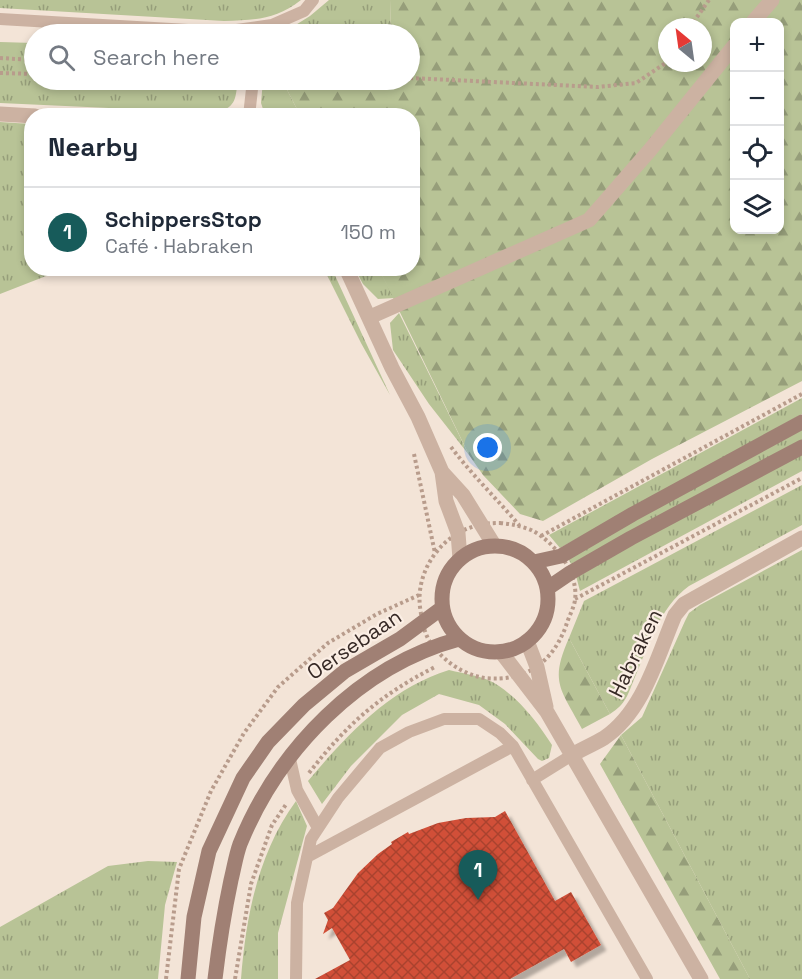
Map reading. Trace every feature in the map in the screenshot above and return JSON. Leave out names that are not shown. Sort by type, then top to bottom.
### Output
[{"type":"main road","points":[[534,562],[561,556],[802,422]]},
{"type":"main road","points":[[548,588],[570,573],[802,447]]},
{"type":"main road","points":[[494,546],[515,549],[534,562],[543,574],[548,588],[548,607],[542,625],[527,641],[516,648],[501,652],[478,650],[459,639],[451,630],[442,608],[442,590],[449,573],[460,559],[476,549],[494,546]]},
{"type":"main road","name":"Oersebaan","points":[[188,979],[194,917],[209,851],[243,778],[268,742],[304,705],[345,671],[422,624],[442,608]]},
{"type":"main road","name":"Oersebaan","points":[[215,979],[221,927],[239,846],[264,795],[307,735],[359,687],[414,654],[459,639]]},
{"type":"street","points":[[756,18],[772,0]]},
{"type":"street","points":[[370,317],[589,220],[730,52]]},
{"type":"street","points":[[0,114],[24,115]]},
{"type":"street","points":[[350,276],[442,472],[446,501],[458,533],[460,559]]},
{"type":"street","points":[[442,472],[463,495],[494,546]]},
{"type":"street","name":"Habraken","points":[[572,755],[605,738],[627,718],[642,695],[675,615],[684,604],[802,538]]},
{"type":"street","points":[[527,641],[537,667],[547,712]]},
{"type":"street","points":[[501,652],[547,712],[701,979]]},
{"type":"lane","points":[[274,24],[304,10],[313,0]]},
{"type":"lane","points":[[0,19],[85,24]]},
{"type":"lane","points":[[250,108],[252,90]]},
{"type":"lane","points":[[296,979],[297,903],[307,856],[311,839],[338,798],[380,748],[410,732],[444,719],[479,719],[500,733],[513,746],[647,979]]},
{"type":"lane","points":[[307,856],[513,746]]},
{"type":"lane","points":[[532,780],[572,755]]},
{"type":"lane","points":[[290,759],[297,790],[318,828]]},
{"type":"path","points":[[696,18],[709,0]]},
{"type":"path","points":[[0,58],[24,59]]},
{"type":"path","points":[[420,78],[598,87],[636,83],[658,68]]},
{"type":"path","points":[[0,73],[24,74]]},
{"type":"path","points":[[240,90],[251,102]]},
{"type":"path","points":[[541,536],[802,394]]},
{"type":"path","points":[[446,441],[520,526]]},
{"type":"path","points":[[413,448],[435,553]]},
{"type":"path","points":[[575,599],[802,478]]},
{"type":"path","points":[[500,522],[520,526],[541,536],[561,556],[570,573],[575,599],[554,652],[537,667],[519,676],[496,679],[478,677],[462,671],[447,661],[433,646],[422,624],[418,595],[423,573],[445,542],[458,533],[480,524],[500,522]]},
{"type":"green space","points":[[0,0],[301,0],[282,12],[264,18],[224,21],[0,8]]},
{"type":"green space","points":[[329,0],[391,0],[390,24],[297,24]]},
{"type":"green space","points":[[391,0],[802,0],[802,381],[652,459],[543,521],[520,514],[483,475],[469,455],[382,276],[420,276],[420,108],[296,108],[287,90],[420,90],[420,24],[390,24]]},
{"type":"green space","points":[[0,42],[24,43],[24,90],[236,90],[232,104],[227,108],[109,108],[0,103]]},
{"type":"green space","points":[[262,90],[287,90],[296,108],[263,108]]},
{"type":"green space","points":[[0,122],[24,124],[24,276],[46,276],[0,294]]},
{"type":"green space","points":[[328,276],[335,276],[390,395]]},
{"type":"green space","points":[[359,276],[383,276],[394,298],[378,299],[363,284]]},
{"type":"green space","points":[[399,313],[469,455],[429,404],[393,350],[390,323]]},
{"type":"green space","points":[[802,398],[802,414],[560,548],[549,535]]},
{"type":"green space","points":[[802,426],[802,442],[571,564],[567,556]]},
{"type":"green space","points":[[802,454],[802,471],[580,591],[576,576],[641,538]]},
{"type":"green space","points":[[802,485],[802,525],[689,586],[679,595],[662,616],[626,698],[610,714],[569,638],[584,601]]},
{"type":"green space","points":[[802,550],[802,979],[750,979],[621,735],[642,717],[689,613]]},
{"type":"green space","points":[[569,638],[610,714],[582,729],[560,685],[560,666]]},
{"type":"green space","points":[[449,670],[488,680],[515,698],[552,745],[549,758],[542,761],[538,759],[505,724],[479,705],[439,694],[402,715],[351,766],[322,804],[308,781],[338,747],[388,701],[428,678]]},
{"type":"green space","points":[[621,735],[750,979],[720,979],[600,764]]},
{"type":"green space","points":[[296,801],[307,826],[278,933],[278,979],[241,979],[246,932],[256,886],[272,842]]},
{"type":"green space","points":[[148,861],[177,862],[165,905],[158,979],[0,979],[0,927],[108,866]]},
{"type":"building","points":[[505,811],[555,901],[571,892],[601,945],[571,962],[564,949],[510,979],[315,979],[350,960],[332,928],[323,934],[328,920],[324,913],[333,908],[358,873],[392,844],[391,842],[408,832],[409,834],[438,823],[466,818],[495,817]]},
{"type":"place","name":"SchippersStop","points":[[478,900]]}]
